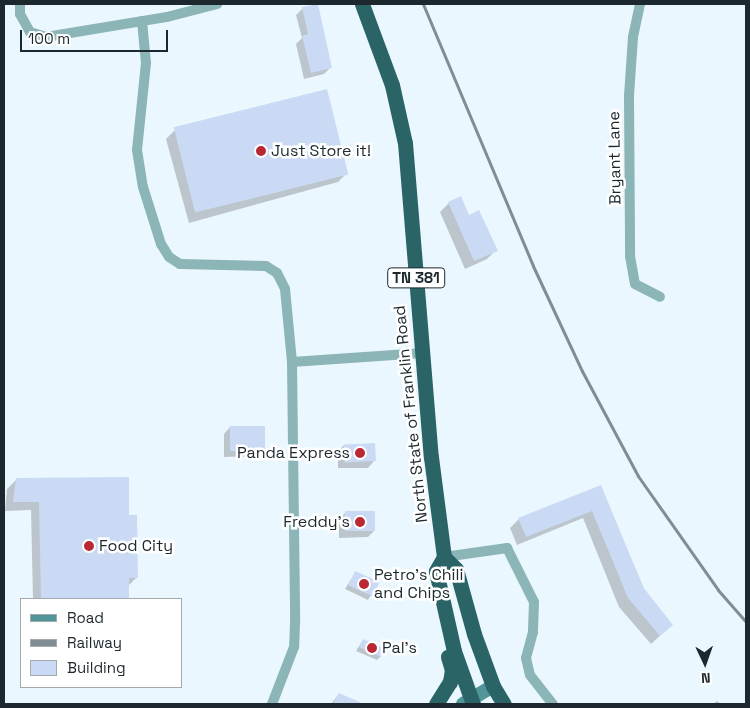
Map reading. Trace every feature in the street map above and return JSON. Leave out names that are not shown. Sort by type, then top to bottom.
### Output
[{"type":"highway","name":"North State of Franklin Road","points":[[362,4],[392,85],[405,143],[423,353],[444,557],[436,571],[469,703]]},
{"type":"highway","name":"North State of Franklin Road","points":[[444,557],[456,569],[474,634],[492,686],[504,704]]},
{"type":"highway","points":[[436,704],[450,682],[452,670],[443,640],[442,601]]},
{"type":"main road","points":[[469,703],[492,686]]},
{"type":"street","points":[[20,4],[20,14],[30,32],[46,37],[142,21],[216,4]]},
{"type":"street","name":"Bryant Lane","points":[[640,4],[632,37],[629,96],[632,265],[635,284],[660,297]]},
{"type":"street","points":[[142,21],[146,63],[137,150],[143,187],[161,244],[169,257],[180,264],[248,263],[266,266],[277,273],[285,289],[292,362],[295,623],[294,647],[272,704]]},
{"type":"street","points":[[292,362],[423,353]]},
{"type":"street","points":[[444,557],[507,548],[534,602],[533,632],[526,658],[530,675],[553,704]]},
{"type":"building","points":[[318,4],[332,68],[311,73],[302,36],[308,34],[302,7]]},
{"type":"building","name":"Just Store it!","points":[[327,89],[348,174],[195,213],[174,127]]},
{"type":"building","points":[[461,196],[469,215],[479,210],[498,251],[474,261],[448,202]]},
{"type":"building","points":[[230,426],[265,426],[265,451],[230,451]]},
{"type":"building","name":"Panda Express","points":[[375,443],[376,461],[345,463],[344,445]]},
{"type":"building","name":"Food City","points":[[129,477],[129,515],[137,515],[138,578],[129,578],[129,598],[41,598],[39,502],[13,502],[16,478]]},
{"type":"building","points":[[601,485],[643,587],[673,625],[660,636],[628,598],[592,511],[526,537],[518,518]]},
{"type":"building","name":"Freddy's","points":[[345,511],[375,511],[375,531],[345,531]]},
{"type":"building","name":"Petro's Chili and Chips","points":[[355,571],[380,582],[373,597],[348,586]]},
{"type":"building","name":"Pal's","points":[[363,639],[385,649],[381,657],[359,647]]},
{"type":"building","points":[[339,693],[364,704],[333,704]]},
{"type":"railway","points":[[423,4],[533,266],[582,371],[638,476],[718,590],[746,622]]},
{"type":"place","name":"Just Store it!","points":[[261,151]]},
{"type":"place","name":"Panda Express","points":[[360,453]]},
{"type":"place","name":"Freddy's","points":[[360,522]]},
{"type":"place","name":"Food City","points":[[89,546]]},
{"type":"place","name":"Petro's Chili and Chips","points":[[364,584]]},
{"type":"place","name":"Pal's","points":[[372,648]]}]
